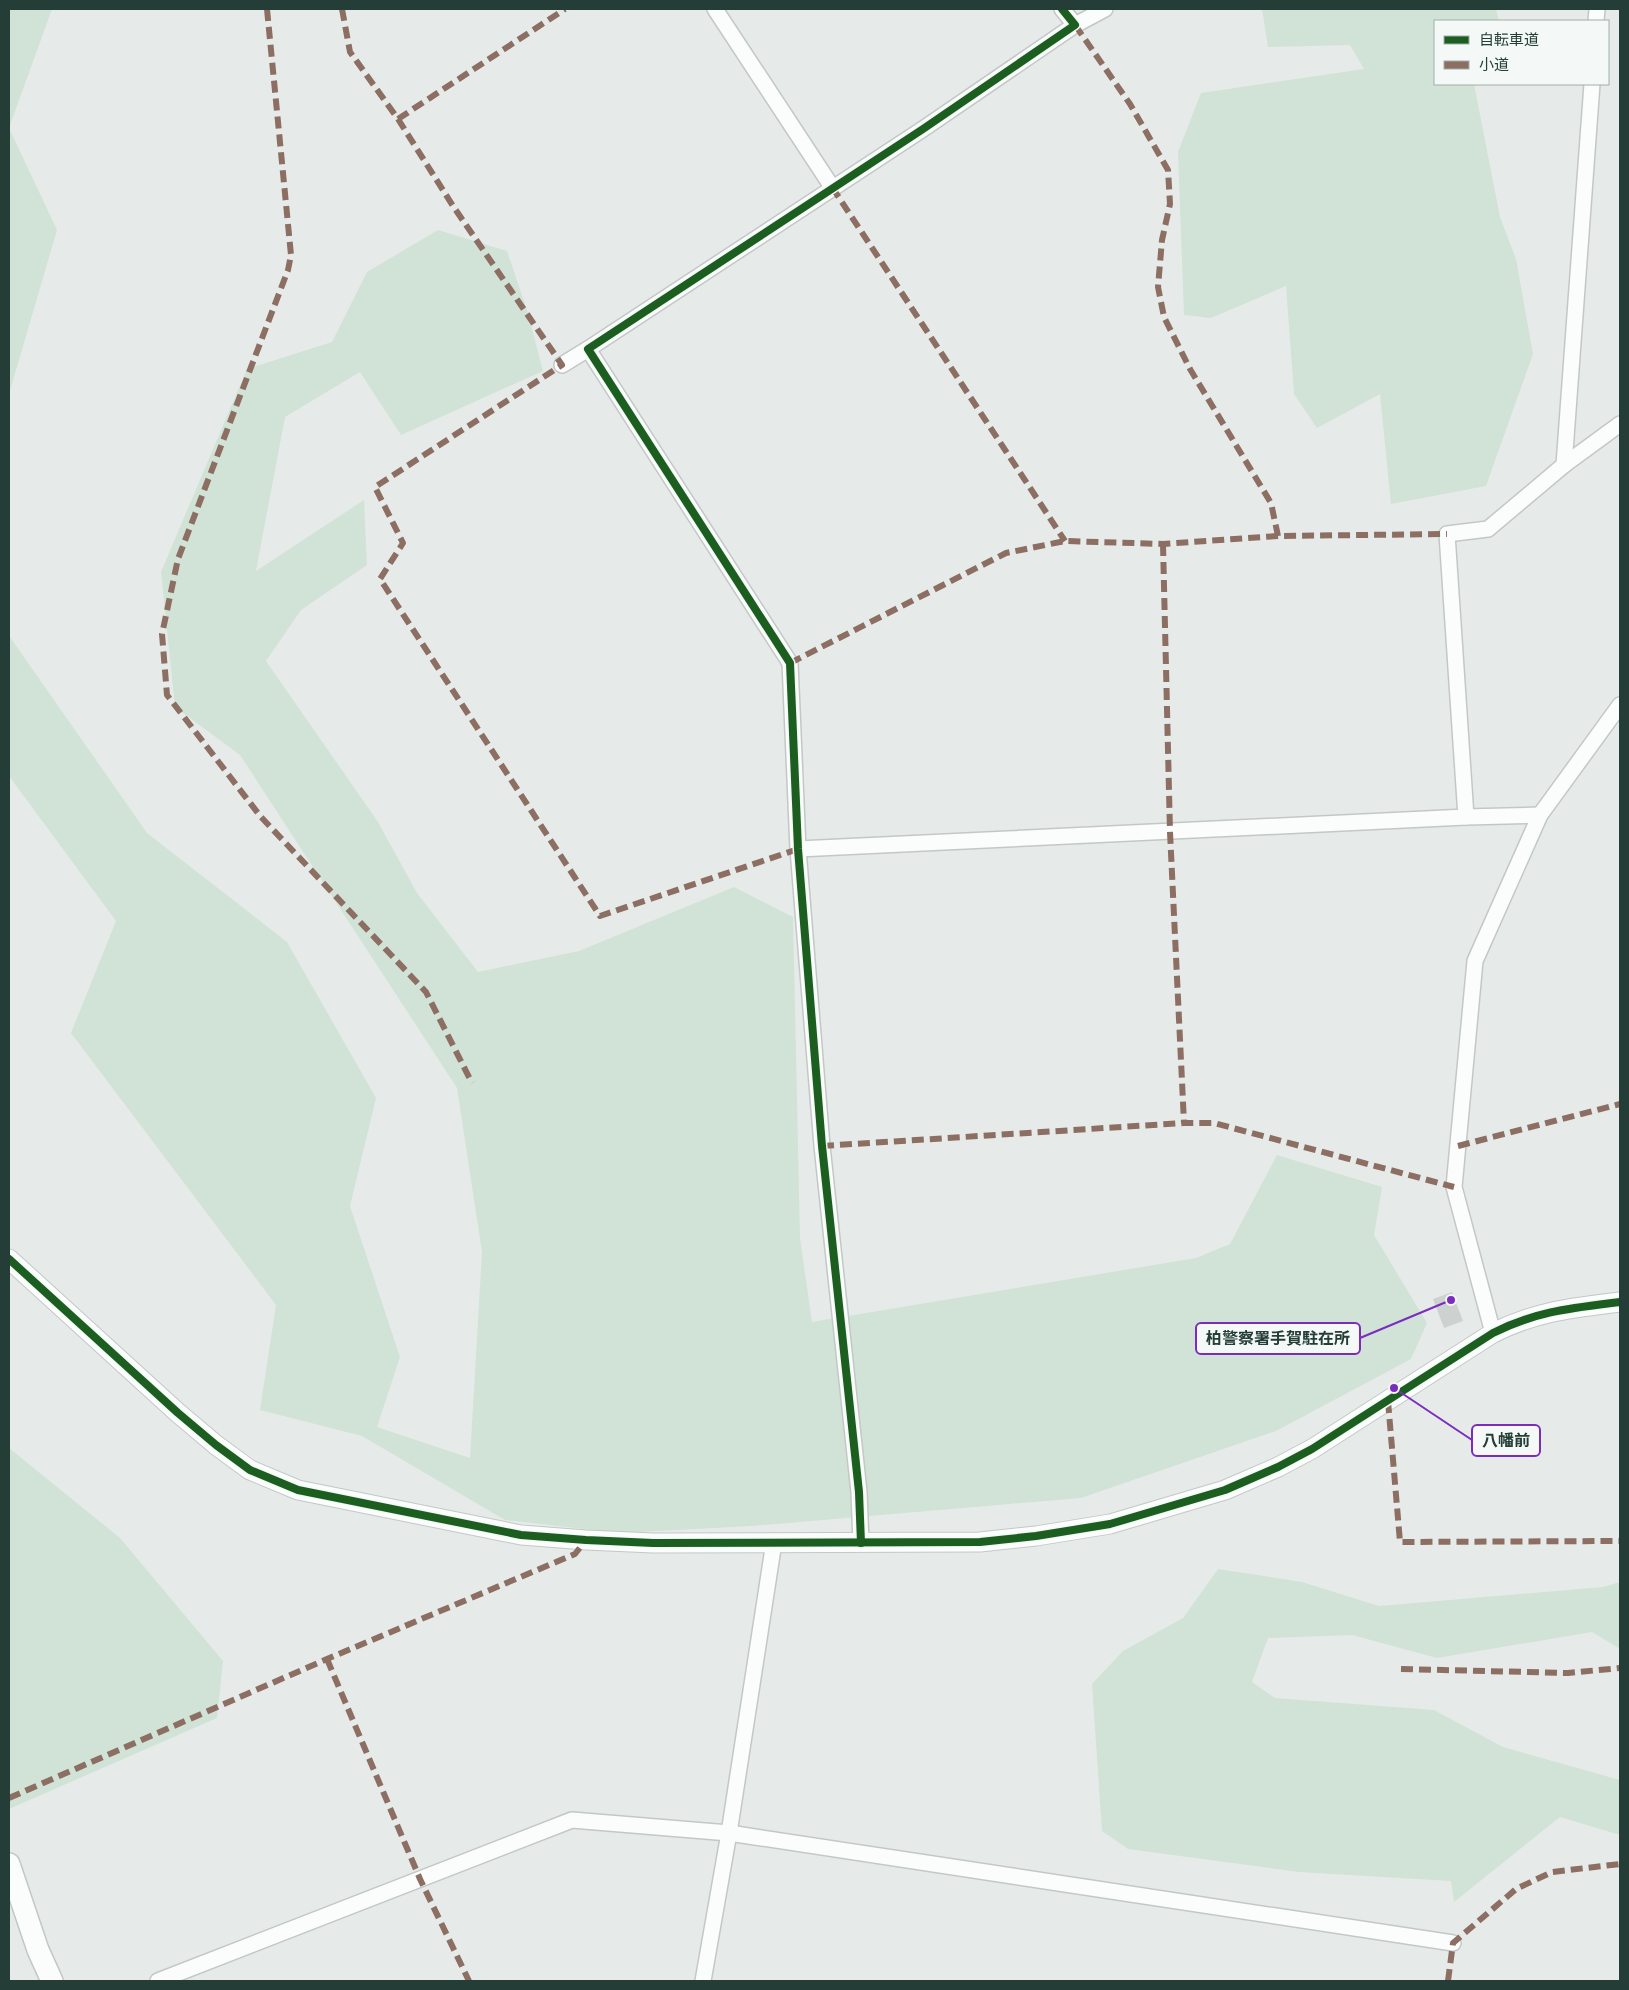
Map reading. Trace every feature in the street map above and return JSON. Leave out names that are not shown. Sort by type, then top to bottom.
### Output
[{"type":"main road","points":[[9,1864],[38,1950],[52,1981]]},
{"type":"street","points":[[715,9],[832,187]]},
{"type":"street","points":[[1062,9],[1075,25]]},
{"type":"street","points":[[562,365],[923,129],[1075,25],[1105,9]]},
{"type":"street","points":[[1564,465],[1592,85]]},
{"type":"street","points":[[588,349],[790,663],[798,849],[822,1146],[858,1492],[861,1543]]},
{"type":"street","points":[[1466,817],[1447,534],[1488,529],[1564,465],[1620,424]]},
{"type":"street","points":[[1493,1333],[1454,1187],[1476,961],[1540,815],[1620,705]]},
{"type":"street","points":[[798,849],[1540,815]]},
{"type":"street","points":[[9,1259],[216,1445],[250,1470],[298,1490],[521,1535],[653,1543],[980,1542],[1036,1536],[1110,1524],[1225,1490],[1278,1467],[1312,1449],[1493,1333],[1518,1321],[1547,1312],[1620,1302]]},
{"type":"street","points":[[703,1981],[730,1833],[774,1542]]},
{"type":"street","points":[[158,1981],[572,1820],[730,1833],[1453,1943]]},
{"type":"green space","points":[[9,9],[52,9],[9,128]]},
{"type":"green space","points":[[1262,9],[1496,9],[1499,20],[1434,20],[1434,85],[1474,85],[1500,217],[1516,259],[1533,354],[1486,486],[1391,504],[1380,394],[1317,428],[1294,394],[1286,286],[1211,318],[1184,315],[1178,152],[1201,93],[1364,69],[1350,45],[1268,47]]},
{"type":"green space","points":[[9,128],[57,230],[9,394]]},
{"type":"green space","points":[[438,230],[507,251],[527,310],[543,371],[401,435],[360,372],[285,417],[256,571],[364,500],[367,565],[301,610],[266,661],[378,822],[417,893],[478,972],[579,951],[734,887],[793,917],[800,1238],[812,1322],[1196,1258],[1230,1244],[1277,1155],[1382,1187],[1374,1235],[1427,1323],[1411,1359],[1276,1431],[1081,1498],[752,1526],[620,1533],[505,1520],[362,1436],[260,1410],[276,1305],[71,1033],[116,921],[9,776],[9,606],[10,637],[147,833],[287,942],[376,1098],[350,1206],[400,1357],[377,1427],[470,1458],[482,1252],[457,1088],[240,755],[175,707],[161,572],[247,369],[332,342],[367,272]]},
{"type":"green space","points":[[9,1448],[120,1538],[223,1661],[217,1718],[9,1809]]},
{"type":"green space","points":[[1218,1569],[1302,1582],[1379,1606],[1603,1587],[1620,1582],[1620,1649],[1592,1632],[1437,1658],[1352,1635],[1268,1638],[1252,1682],[1275,1698],[1434,1710],[1503,1747],[1620,1780],[1620,1835],[1560,1817],[1454,1902],[1451,1881],[1299,1872],[1128,1849],[1102,1831],[1092,1684],[1123,1651],[1183,1618]]},
{"type":"building","points":[[1452,1292],[1463,1321],[1444,1328],[1433,1299]]},
{"type":"marked path","points":[[267,9],[291,255],[288,270],[178,559],[162,634],[167,695],[261,817],[426,992],[472,1083]]},
{"type":"marked path","points":[[342,9],[350,52],[398,119],[453,206],[562,365],[375,487],[403,543],[380,579],[600,916],[798,849]]},
{"type":"marked path","points":[[398,119],[565,9]]},
{"type":"marked path","points":[[1075,25],[1130,104],[1168,170],[1170,204],[1162,240],[1158,287],[1164,317],[1190,369],[1271,503],[1278,536]]},
{"type":"marked path","points":[[832,187],[1065,541]]},
{"type":"marked path","points":[[790,663],[1006,553],[1065,541],[1163,544],[1278,536],[1447,534]]},
{"type":"marked path","points":[[1163,544],[1170,832],[1184,1123]]},
{"type":"marked path","points":[[1458,1146],[1620,1104]]},
{"type":"marked path","points":[[822,1146],[1184,1123],[1214,1123],[1454,1187]]},
{"type":"marked path","points":[[1388,1401],[1400,1542],[1620,1541]]},
{"type":"marked path","points":[[9,1798],[327,1659],[575,1554],[586,1540]]},
{"type":"marked path","points":[[327,1659],[420,1879],[469,1981]]},
{"type":"marked path","points":[[1401,1669],[1568,1673],[1620,1668]]},
{"type":"marked path","points":[[1448,1981],[1453,1943],[1516,1889],[1552,1872],[1620,1864]]},
{"type":"cycle path","points":[[861,1543],[859,1492],[822,1146],[798,849],[790,663],[588,349],[923,129],[1075,25],[1062,9]]},
{"type":"cycle path","points":[[9,1259],[178,1413],[216,1445],[250,1470],[298,1490],[521,1535],[653,1543],[980,1542],[1036,1536],[1110,1524],[1225,1490],[1278,1467],[1312,1449],[1493,1333],[1509,1326],[1540,1315],[1586,1306],[1620,1302]]},
{"type":"place","name":"柏警察署手賀駐在所","points":[[1451,1300]]},
{"type":"place","name":"八幡前","points":[[1394,1388]]}]
